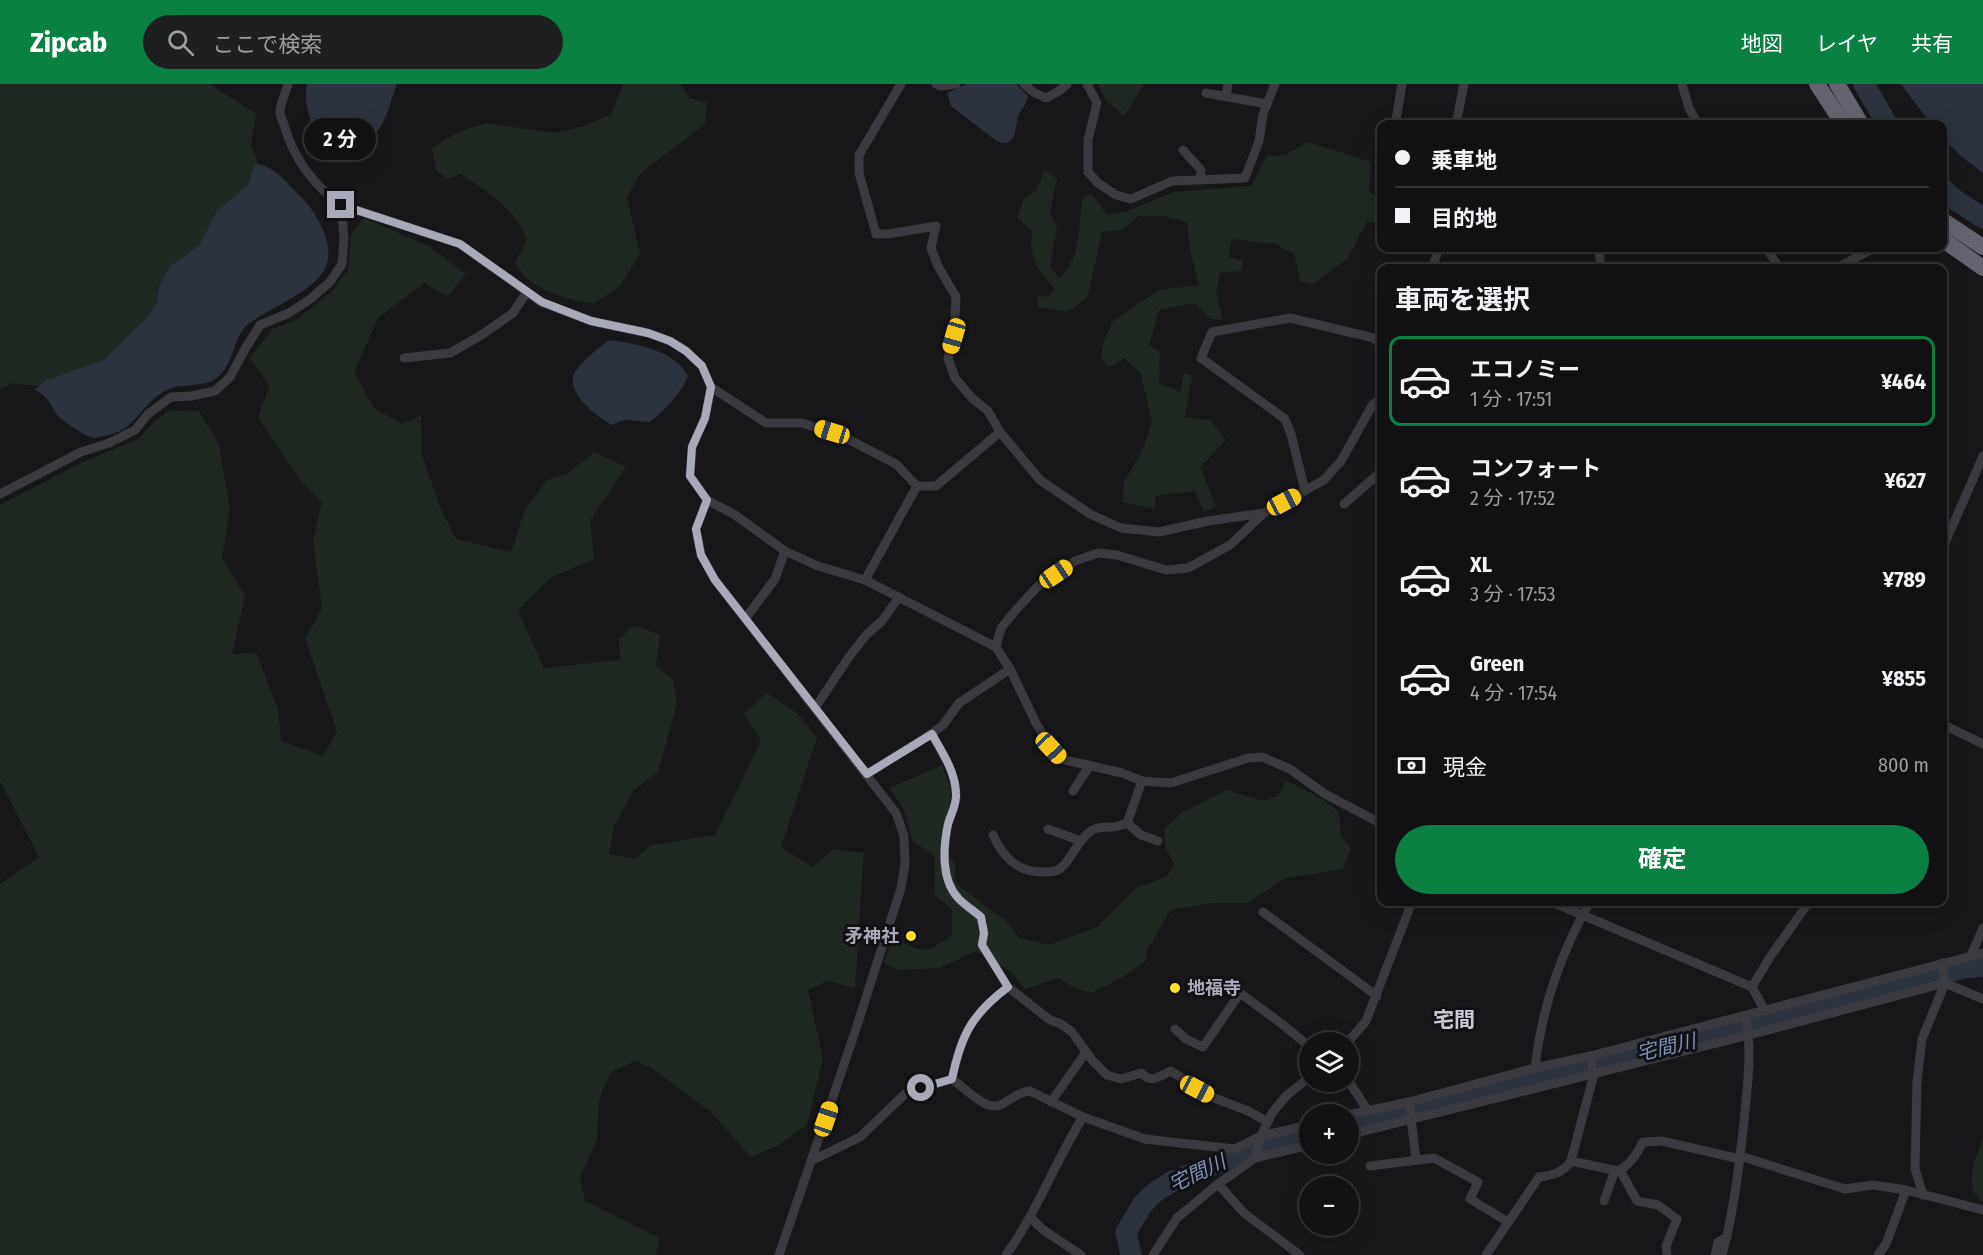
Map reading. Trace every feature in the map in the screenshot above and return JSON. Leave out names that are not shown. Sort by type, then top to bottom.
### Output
[{"type":"highway","points":[[1817,84],[1840,120]]},
{"type":"highway","points":[[1837,84],[1859,120]]},
{"type":"highway","points":[[1947,223],[1983,247]]},
{"type":"highway","points":[[1947,243],[1983,268]]},
{"type":"street","points":[[288,84],[280,112],[292,147],[312,180],[325,194],[341,205],[460,244],[542,302],[591,321],[648,333],[670,341],[702,366],[711,387],[766,423],[802,423],[842,436],[897,464],[917,486],[936,486],[1000,432]]},
{"type":"street","points":[[901,84],[859,155],[859,173],[876,234],[936,226],[931,248],[938,266],[956,297],[954,336],[948,358],[955,378],[972,398],[988,411],[1000,432],[1040,480],[1090,514],[1121,528],[1159,532],[1208,521],[1264,513]]},
{"type":"street","points":[[936,84],[941,86],[956,84]]},
{"type":"street","points":[[1024,84],[1033,92],[1046,98],[1059,92],[1067,84]]},
{"type":"street","points":[[1087,84],[1097,103],[1088,140],[1088,172],[1098,183],[1116,195],[1131,199],[1172,181],[1245,178],[1259,141],[1263,114],[1275,84]]},
{"type":"street","points":[[1226,96],[1228,84]]},
{"type":"street","points":[[1396,120],[1402,84]]},
{"type":"street","points":[[1457,120],[1464,84]]},
{"type":"street","points":[[1682,84],[1689,108],[1696,120]]},
{"type":"street","points":[[1206,93],[1267,104]]},
{"type":"street","points":[[1183,150],[1201,170],[1200,180]]},
{"type":"street","points":[[0,494],[81,452],[109,443],[135,430],[148,414],[171,398],[215,391],[230,377],[260,325],[289,314],[330,282],[342,264],[344,239],[341,205]]},
{"type":"street","points":[[1844,264],[1867,252]]},
{"type":"street","points":[[404,358],[450,353],[513,313],[527,292]]},
{"type":"street","points":[[1305,491],[1292,434],[1285,419],[1201,358],[1212,332],[1290,318],[1377,341]]},
{"type":"street","points":[[711,387],[705,418],[692,447],[690,476],[707,500],[735,515],[785,551],[818,566],[865,580],[996,647],[1010,669],[1036,723],[1051,748],[1061,759],[1142,780],[1171,783],[1248,758],[1262,757],[1290,769],[1325,795],[1377,821]]},
{"type":"street","points":[[996,647],[1001,628],[1037,587],[1075,561],[1098,553],[1118,555],[1166,570],[1188,568],[1230,545],[1264,513],[1324,480],[1341,461],[1373,404],[1377,402]]},
{"type":"street","points":[[1947,539],[1983,456]]},
{"type":"street","points":[[1344,504],[1377,475]]},
{"type":"street","points":[[865,580],[917,486]]},
{"type":"street","points":[[707,500],[696,529],[701,555],[715,580],[896,813],[904,836],[905,864],[901,888],[855,1035],[779,1255]]},
{"type":"street","points":[[745,619],[775,579],[785,551]]},
{"type":"street","points":[[815,708],[849,657],[866,635],[882,621],[899,597]]},
{"type":"street","points":[[867,774],[932,734],[943,725],[959,703],[1010,669]]},
{"type":"street","points":[[1947,726],[1983,744]]},
{"type":"street","points":[[932,734],[947,760],[956,791],[956,802],[946,834],[947,877],[958,898],[981,917],[984,933],[982,945],[1008,987],[1050,1020],[1067,1028],[1107,1075],[1121,1079],[1141,1073],[1147,1079],[1155,1080],[1171,1071],[1212,1097],[1248,1111],[1268,1122]]},
{"type":"street","points":[[1073,791],[1090,765]]},
{"type":"street","points":[[1127,823],[1142,780]]},
{"type":"street","points":[[1127,823],[1141,835],[1158,840]]},
{"type":"street","points":[[993,835],[1008,859],[1020,868],[1035,872],[1056,871],[1064,866],[1090,831],[1127,823]]},
{"type":"street","points":[[1048,829],[1081,841]]},
{"type":"street","points":[[1357,1032],[1366,1022],[1411,906]]},
{"type":"street","points":[[1561,906],[1752,987],[1764,1011]]},
{"type":"street","points":[[1535,1068],[1537,1044],[1550,997],[1565,954],[1588,906]]},
{"type":"street","points":[[1752,987],[1806,906]]},
{"type":"street","points":[[1263,912],[1377,996]]},
{"type":"street","points":[[1971,955],[1983,928]]},
{"type":"street","points":[[1359,1113],[1411,1112],[1592,1066],[1746,1020],[1764,1011],[1943,966],[1971,955],[1983,953]]},
{"type":"street","points":[[1923,1195],[1916,1169],[1917,1082],[1922,1039],[1945,981],[1943,966]]},
{"type":"street","points":[[1359,1132],[1535,1068],[1592,1066],[1749,1034],[1945,981],[1983,999]]},
{"type":"street","points":[[952,1079],[958,1049],[973,1020],[987,1003],[1008,987]]},
{"type":"street","points":[[1175,1029],[1186,1039],[1203,1047],[1240,993],[1299,1039]]},
{"type":"street","points":[[1722,1255],[1734,1206],[1740,1157],[1749,1066],[1749,1034],[1746,1020]]},
{"type":"street","points":[[1051,1102],[1086,1052]]},
{"type":"street","points":[[1486,1255],[1539,1177],[1556,1175],[1571,1161],[1592,1066]]},
{"type":"street","points":[[811,1161],[860,1137],[906,1093],[952,1079]]},
{"type":"street","points":[[952,1079],[988,1105],[999,1106],[1022,1092],[1030,1090],[1083,1118],[1145,1139],[1235,1149],[1261,1136],[1299,1127]]},
{"type":"street","points":[[1255,1158],[1261,1136],[1272,1113],[1287,1095],[1299,1086]]},
{"type":"street","points":[[1356,1092],[1368,1111]]},
{"type":"street","points":[[1411,1112],[1416,1159]]},
{"type":"street","points":[[1006,1255],[1031,1218],[1065,1147],[1083,1118]]},
{"type":"street","points":[[1571,1161],[1618,1170],[1628,1165],[1643,1142],[1662,1141],[1740,1157],[1845,1189],[1873,1185],[1906,1190],[1983,1210]]},
{"type":"street","points":[[1153,1255],[1177,1218],[1218,1184],[1255,1158],[1299,1148]]},
{"type":"street","points":[[1370,1166],[1434,1158],[1478,1182],[1470,1199],[1508,1222]]},
{"type":"street","points":[[1604,1201],[1618,1170]]},
{"type":"street","points":[[1618,1170],[1637,1201],[1658,1205],[1677,1219],[1666,1246],[1667,1255]]},
{"type":"street","points":[[1218,1184],[1244,1213],[1300,1255]]},
{"type":"street","points":[[1878,1255],[1886,1244],[1906,1190]]},
{"type":"street","points":[[1031,1218],[1081,1255]]},
{"type":"street","points":[[1715,1255],[1718,1242],[1727,1238]]},
{"type":"shaded area","points":[[0,84],[210,84],[256,114],[251,144],[268,191],[208,263],[72,390],[12,383],[0,389]]},
{"type":"shaded area","points":[[623,84],[680,84],[690,98],[707,103],[705,124],[641,173],[627,197],[640,255],[620,286],[593,304],[549,292],[522,273],[515,263],[527,240],[515,219],[500,202],[461,174],[447,179],[436,170],[432,148],[460,131],[486,123],[554,133],[585,126],[611,114]]},
{"type":"shaded area","points":[[1098,84],[1144,84],[1124,116],[1106,101]]},
{"type":"shaded area","points":[[1308,142],[1371,162],[1369,191],[1377,197],[1377,223],[1367,222],[1347,259],[1313,284],[1300,281],[1294,254],[1275,244],[1232,239],[1229,257],[1243,261],[1241,271],[1220,273],[1216,293],[1223,320],[1211,319],[1195,303],[1159,310],[1149,345],[1160,352],[1159,383],[1180,392],[1184,373],[1192,376],[1185,417],[1210,420],[1226,440],[1200,467],[1216,507],[1204,512],[1195,491],[1155,496],[1155,509],[1122,502],[1124,482],[1140,455],[1152,423],[1141,374],[1124,358],[1108,368],[1101,357],[1104,341],[1113,321],[1159,290],[1199,285],[1187,223],[1165,216],[1138,216],[1123,230],[1102,232],[1088,296],[1067,312],[1038,307],[1037,297],[1049,296],[1055,289],[1043,276],[1033,256],[1032,231],[1017,217],[1024,198],[1036,191],[1045,170],[1057,179],[1050,212],[1057,226],[1050,267],[1059,278],[1075,252],[1082,199],[1091,193],[1107,215],[1127,211],[1174,192],[1251,186],[1267,156],[1285,155]]},
{"type":"shaded area","points":[[364,218],[429,246],[466,274],[447,297],[425,283],[378,318],[354,372],[374,408],[402,424],[421,415],[422,455],[440,507],[456,539],[511,552],[524,512],[547,480],[569,473],[594,452],[626,467],[590,520],[594,559],[552,577],[518,610],[544,668],[620,660],[619,639],[634,625],[660,635],[656,666],[673,680],[677,703],[658,772],[634,790],[614,826],[609,854],[634,859],[651,845],[715,835],[761,741],[744,714],[767,693],[797,713],[817,737],[781,847],[813,867],[835,849],[864,853],[855,988],[828,981],[808,990],[823,1059],[807,1125],[779,1145],[751,1157],[710,1111],[651,1068],[635,1061],[610,1073],[599,1100],[597,1140],[580,1177],[585,1201],[659,1238],[656,1255],[0,1255],[0,884],[39,857],[0,781],[0,505],[85,461],[138,439],[156,420],[171,410],[199,411],[219,444],[230,509],[222,558],[245,596],[232,654],[256,653],[278,709],[281,741],[323,756],[337,732],[305,639],[322,608],[313,542],[322,502],[298,478],[258,417],[270,386],[249,358],[273,329],[298,319],[332,291],[348,270],[351,234]]},
{"type":"shaded area","points":[[942,765],[951,790],[941,845],[955,864],[955,882],[1004,919],[1020,938],[1049,945],[1097,927],[1137,887],[1166,877],[1174,864],[1165,846],[1164,829],[1182,813],[1226,790],[1264,801],[1278,796],[1286,781],[1291,783],[1334,807],[1340,819],[1340,835],[1351,849],[1343,869],[1286,878],[1247,903],[1212,903],[1171,910],[1148,948],[1145,962],[1092,993],[1076,989],[1059,978],[1025,989],[1010,971],[976,951],[940,968],[896,970],[884,962],[893,936],[910,946],[929,949],[952,935],[952,909],[935,895],[935,857],[912,840],[904,810],[890,788]]},
{"type":"shaded area","points":[[1983,1137],[1983,1202],[1976,1196],[1973,1189],[1972,1171]]},
{"type":"water","points":[[307,84],[397,84],[377,132],[347,154],[334,155],[323,147],[312,124],[307,107]]},
{"type":"water","points":[[967,84],[1016,84],[1028,96],[1019,114],[1014,136],[1008,143],[995,140],[951,106],[947,93]]},
{"type":"water","points":[[1901,84],[1983,84],[1983,173],[1947,142],[1947,120],[1928,120]]},
{"type":"water","points":[[255,164],[268,167],[280,176],[307,204],[318,220],[328,248],[326,266],[321,275],[303,291],[247,325],[239,336],[224,371],[213,380],[163,392],[123,430],[114,434],[90,437],[62,419],[46,398],[35,390],[44,381],[102,361],[148,317],[157,303],[159,287],[170,266],[199,246],[217,211],[248,185]]},
{"type":"water","points":[[609,340],[642,346],[664,354],[681,367],[688,376],[672,401],[650,422],[624,420],[612,425],[591,410],[574,388],[575,372],[586,359]]},
{"type":"waterway","points":[[1864,84],[1885,120]]},
{"type":"waterway","points":[[1947,193],[1983,218]]},
{"type":"waterway","name":"宅間川","points":[[1359,1123],[1511,1082],[1758,1026],[1964,968],[1983,966]]},
{"type":"waterway","name":"宅間川","points":[[1131,1255],[1126,1232],[1143,1204],[1154,1193],[1171,1182],[1243,1153],[1299,1140]]},
{"type":"place","name":"矛神社","points":[[911,936]]},
{"type":"place","name":"地福寺","points":[[1175,988]]},
{"type":"district","name":"宅間","points":[[1454,1020]]},
{"type":"route","points":[[341,205],[460,244],[542,302],[591,321],[648,333],[670,341],[686,351],[702,366],[711,387],[705,418],[692,447],[690,476],[707,500],[696,529],[701,555],[715,580],[867,774],[932,734],[947,760],[953,778],[956,802],[946,834],[947,877],[958,898],[981,917],[984,933],[982,945],[1008,987],[987,1003],[973,1020],[958,1049],[952,1079],[921,1088]]}]
